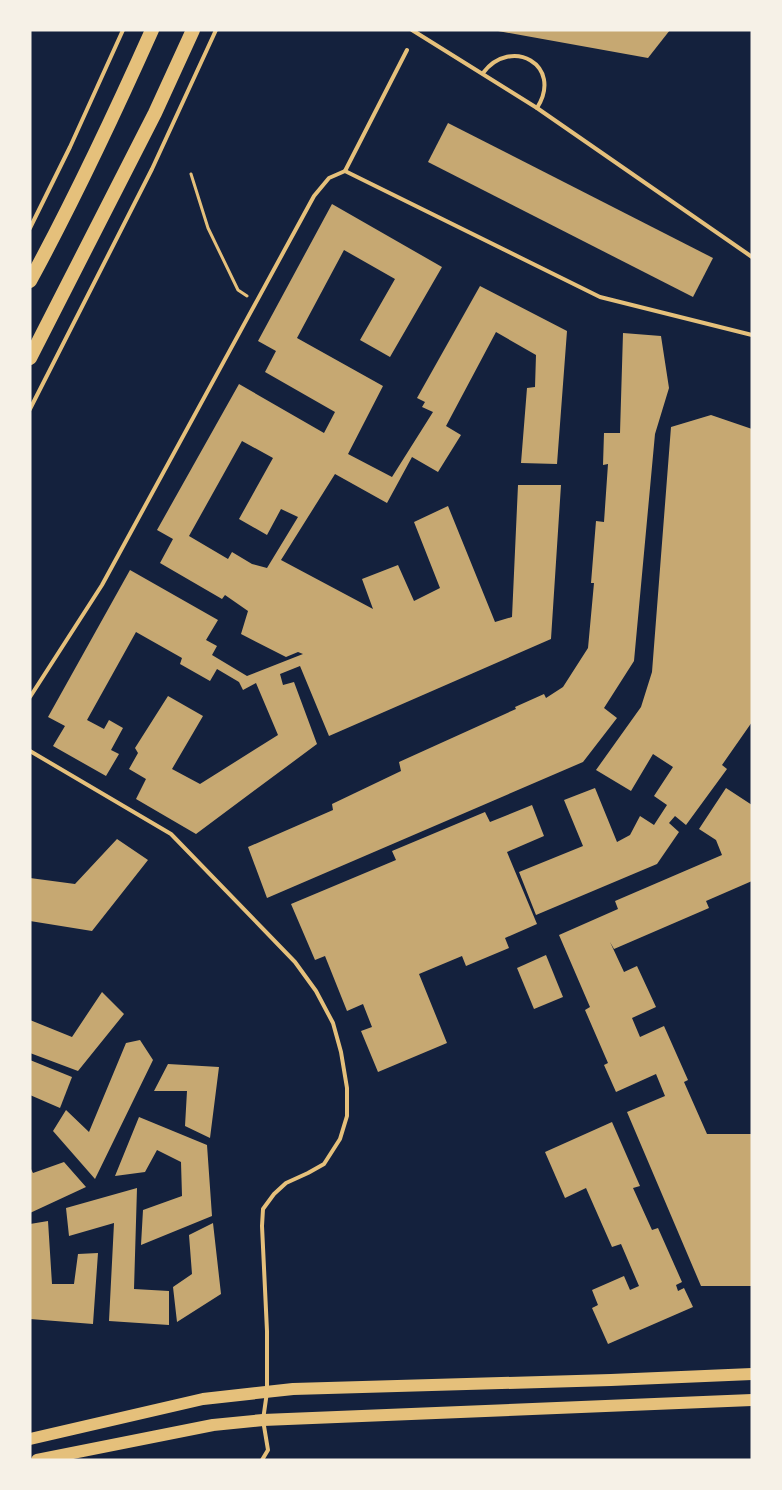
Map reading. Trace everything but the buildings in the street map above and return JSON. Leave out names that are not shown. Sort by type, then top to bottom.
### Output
[{"type":"highway","points":[[30,281],[120,101],[152,30]]},
{"type":"highway","points":[[30,358],[155,113],[193,30]]},
{"type":"main road","points":[[30,1439],[203,1400],[293,1389],[752,1374]]},
{"type":"main road","points":[[37,1460],[213,1425],[264,1420],[752,1400]]},
{"type":"lane","points":[[30,228],[123,30]]},
{"type":"lane","points":[[30,409],[152,169],[216,30]]},
{"type":"lane","points":[[412,30],[537,108],[752,257]]},
{"type":"lane","points":[[30,697],[102,585],[314,196],[329,178],[345,171],[407,50]]},
{"type":"lane","points":[[483,74],[490,64],[507,57],[516,56],[538,65],[544,81],[544,91],[537,108]]},
{"type":"lane","points":[[345,171],[600,297],[752,335]]},
{"type":"lane","points":[[30,751],[171,834],[295,962],[316,991],[333,1023],[347,1088],[347,1116],[340,1139],[324,1164],[286,1183],[263,1209],[267,1331],[267,1392],[264,1420],[268,1450],[262,1460]]},
{"type":"path","points":[[191,174],[208,228],[238,290],[256,303]]}]
